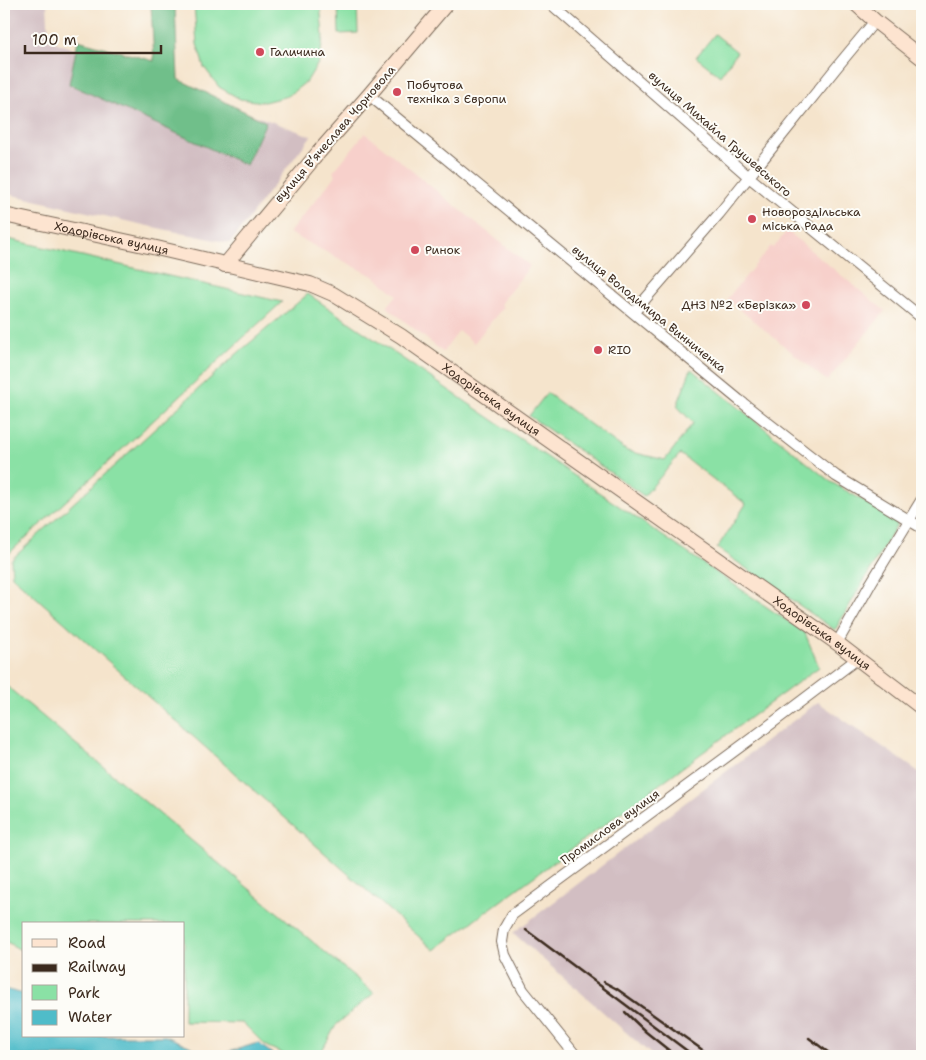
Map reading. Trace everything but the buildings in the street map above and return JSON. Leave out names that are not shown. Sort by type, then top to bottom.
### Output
[{"type":"main road","name":"вулиця Вʼячеслава Чорновола","points":[[225,264],[446,4]]},
{"type":"main road","points":[[856,4],[922,58]]},
{"type":"main road","name":"Ходорівська вулиця","points":[[4,215],[283,276],[310,284],[333,294],[401,336],[837,643],[922,708]]},
{"type":"street","name":"вулиця Михайла Грушевського","points":[[551,4],[749,177],[922,318]]},
{"type":"street","points":[[634,312],[719,214],[875,21]]},
{"type":"street","name":"вулиця Володимира Винниченка","points":[[369,95],[747,406],[836,476],[922,528]]},
{"type":"street","points":[[837,643],[922,499]]},
{"type":"street","name":"Промислова вулиця","points":[[576,1056],[523,990],[506,955],[502,942],[504,928],[512,915],[767,727],[857,658]]},
{"type":"shaded area","points":[[4,4],[47,4],[49,40],[311,136],[230,243],[4,193]]},
{"type":"shaded area","name":"Ринок","points":[[365,133],[530,266],[500,304],[503,307],[474,343],[459,331],[443,352],[387,307],[397,295],[375,277],[289,233],[336,175],[333,172]]},
{"type":"shaded area","name":"ДНЗ №2 «Берізка»","points":[[787,231],[885,311],[827,381],[727,299],[771,246],[773,248]]},
{"type":"shaded area","points":[[818,702],[922,774],[922,1056],[653,1056],[513,933]]},
{"type":"green space","points":[[151,4],[175,4],[178,79],[266,122],[246,165],[69,84],[78,40],[154,61]]},
{"type":"green space","name":"Галичина","points":[[194,4],[320,4],[323,36],[320,60],[307,81],[288,96],[264,102],[240,99],[219,87],[204,67],[197,44]]},
{"type":"green space","points":[[338,4],[357,4],[358,33],[339,34]]},
{"type":"green space","points":[[715,34],[737,52],[720,76],[696,57]]},
{"type":"green space","points":[[4,238],[282,302],[4,558]]},
{"type":"green space","points":[[308,294],[805,633],[819,667],[434,950],[12,576],[11,560],[239,352]]},
{"type":"green space","points":[[691,369],[831,482],[899,521],[835,630],[717,548],[746,504],[680,454],[644,496],[529,416],[547,393],[627,451],[665,460],[693,423],[677,406]]},
{"type":"green space","points":[[4,684],[374,993],[336,1025],[319,1056],[288,1056],[266,1046],[243,1023],[185,1022],[185,922],[22,922],[22,951],[7,942],[4,946]]},
{"type":"water","points":[[4,989],[22,994],[22,1038],[171,1038],[212,1056],[4,1056]]},
{"type":"water","points":[[258,1043],[275,1056],[215,1056]]},
{"type":"railway","points":[[526,930],[694,1056]]},
{"type":"railway","points":[[604,982],[617,989],[711,1056]]},
{"type":"railway","points":[[625,1012],[676,1056]]},
{"type":"railway","points":[[809,1038],[833,1056]]},
{"type":"place","name":"Галичина","points":[[260,52]]},
{"type":"place","name":"Побутова техніка з Європи","points":[[397,92]]},
{"type":"place","name":"Новороздільська міська Рада","points":[[752,219]]},
{"type":"place","name":"Ринок","points":[[415,250]]},
{"type":"place","name":"ДНЗ №2 «Берізка»","points":[[806,305]]},
{"type":"place","name":"RIO","points":[[598,350]]}]
